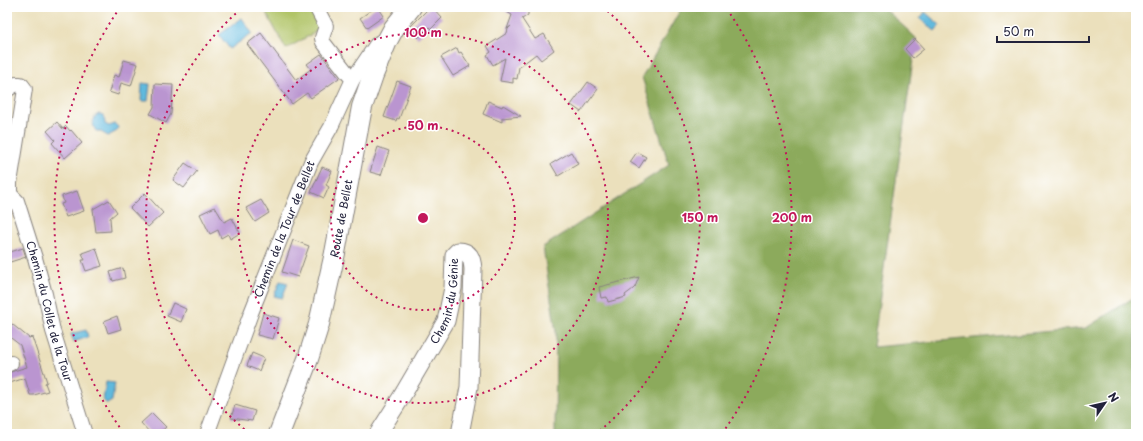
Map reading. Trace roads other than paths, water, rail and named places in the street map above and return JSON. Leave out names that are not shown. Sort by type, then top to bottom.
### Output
[{"type":"main road","name":"Route de Bellet","points":[[279,434],[308,358],[319,324],[335,253],[362,107],[387,41],[394,28],[411,7]]},
{"type":"street","points":[[316,7],[326,26],[322,38],[323,42],[353,79]]},
{"type":"street","name":"Chemin de la Tour de Bellet","points":[[207,434],[251,313],[311,162],[331,127],[353,79],[376,45],[380,42],[387,41]]},
{"type":"street","points":[[7,90],[16,84],[22,85],[24,89],[9,194]]},
{"type":"street","name":"Chemin du Collet de la Tour","points":[[9,194],[17,201],[35,258],[53,331],[84,434]]},
{"type":"street","name":"Chemin du Génie","points":[[378,434],[446,321],[453,288],[454,255],[458,251],[464,251],[470,257],[473,269],[469,387],[460,434]]},
{"type":"water","points":[[925,12],[940,25],[935,31],[920,19]]},
{"type":"water","points":[[242,18],[252,33],[230,49],[219,35]]},
{"type":"water","points":[[142,83],[150,84],[148,101],[141,101]]},
{"type":"water","points":[[99,114],[104,115],[105,124],[109,126],[115,124],[118,127],[117,131],[108,136],[96,131],[93,119]]},
{"type":"water","points":[[280,281],[288,283],[282,298],[274,296]]},
{"type":"water","points":[[86,330],[88,337],[74,342],[71,334]]},
{"type":"water","points":[[106,382],[115,383],[112,401],[107,404],[103,400]]}]
